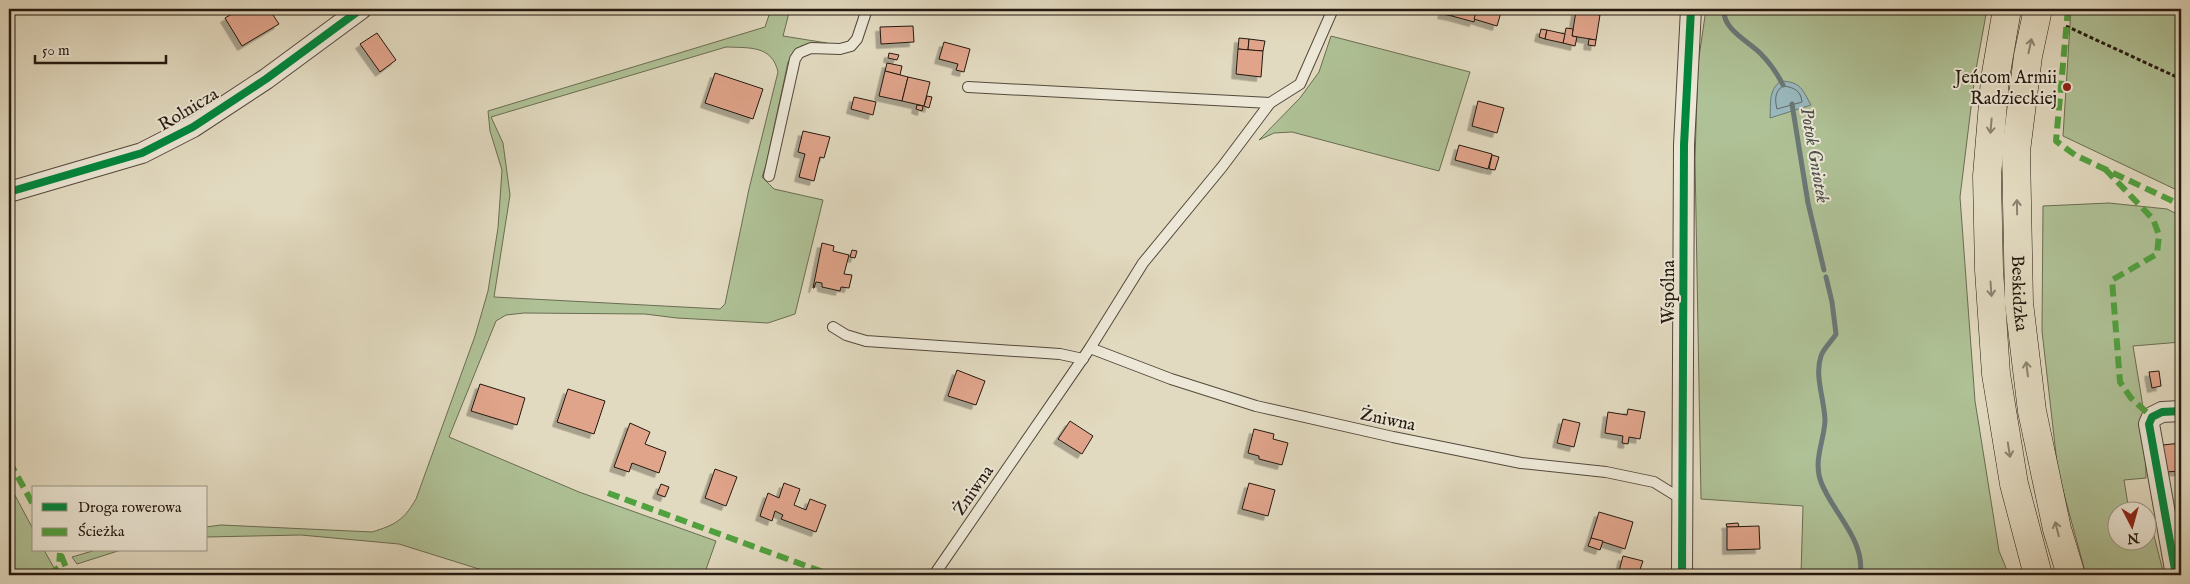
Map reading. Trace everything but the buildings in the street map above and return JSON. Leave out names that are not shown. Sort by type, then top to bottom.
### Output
[{"type":"main road","name":"Beskidzka","points":[[2007,9],[1995,79],[1987,176],[1989,270],[1996,374],[2014,484],[2038,575]]},
{"type":"main road","name":"Beskidzka","points":[[2038,9],[2028,56],[2016,151],[2019,303],[2032,411],[2057,529],[2071,575]]},
{"type":"street","name":"Rolnicza","points":[[9,192],[142,153],[193,127],[266,79],[362,9]]},
{"type":"street","name":"Wspólna","points":[[1682,575],[1684,145],[1687,9]]},
{"type":"street","points":[[2176,575],[2173,509],[2149,424],[2152,417],[2162,412],[2181,411]]},
{"type":"lane","points":[[769,176],[795,59],[799,53],[811,48],[840,49],[851,46],[857,39],[866,9]]},
{"type":"lane","name":"Żniwna","points":[[934,575],[1083,359],[1143,263],[1222,167],[1270,104],[1300,84],[1333,9]]},
{"type":"lane","points":[[968,87],[1270,104]]},
{"type":"lane","points":[[833,327],[846,335],[866,341],[1060,354],[1083,359]]},
{"type":"lane","name":"Żniwna","points":[[1090,348],[1171,380],[1256,406],[1393,437],[1521,462],[1606,472],[1654,482],[1683,500]]},
{"type":"path","points":[[2066,26],[2181,80]]},
{"type":"green space","points":[[771,9],[790,9],[783,36],[827,43],[801,46],[788,62],[762,177],[774,189],[823,200],[795,314],[768,323],[677,318],[645,314],[524,313],[506,315],[496,321],[449,437],[579,492],[716,541],[704,575],[498,575],[399,544],[301,535],[208,537],[208,527],[221,525],[372,532],[398,521],[412,506],[475,336],[488,291],[498,228],[502,170],[490,131],[488,111],[765,27]],"holes":[[[726,47],[751,48],[765,52],[771,57],[778,72],[749,189],[725,304],[720,309],[494,297],[510,195],[503,143],[491,117]]]},
{"type":"green space","points":[[1706,9],[1987,9],[1975,75],[1960,197],[1975,401],[1999,551],[2009,575],[1801,575],[1803,506],[1701,499],[1695,159],[1698,64]]},
{"type":"green space","points":[[2071,9],[2181,9],[2181,192],[2063,136]]},
{"type":"green space","points":[[1331,36],[1470,72],[1439,171],[1292,132],[1274,133],[1259,140],[1300,98],[1319,72]]},
{"type":"green space","points":[[2109,203],[2167,209],[2181,216],[2181,342],[2133,346],[2145,419],[2146,478],[2124,480],[2128,502],[2108,502],[2108,552],[2158,551],[2164,575],[2086,575],[2058,472],[2042,331],[2043,206]]},
{"type":"green space","points":[[9,484],[32,527],[32,552],[45,552],[58,575],[9,575]]},
{"type":"green space","points":[[89,552],[115,552],[77,564],[72,557]]},
{"type":"water","points":[[1781,81],[1793,83],[1800,87],[1811,105],[1770,118],[1772,93]]},
{"type":"waterway","name":"Potok Gniotek","points":[[1724,9],[1724,16],[1731,29],[1764,57],[1783,85]]},
{"type":"waterway","name":"Potok Gniotek","points":[[1792,104],[1808,203],[1824,270]]},
{"type":"waterway","name":"Potok Gniotek","points":[[1826,277],[1832,302],[1836,334],[1822,353],[1819,364],[1819,380],[1825,421],[1818,466],[1821,482],[1826,493],[1847,527],[1858,550],[1860,575]]},
{"type":"marked path","points":[[2068,9],[2056,141],[2075,155],[2181,205]]},
{"type":"marked path","points":[[2105,169],[2153,219],[2159,235],[2157,254],[2112,280],[2120,382],[2131,398],[2152,417]]},
{"type":"marked path","points":[[9,461],[32,502]]},
{"type":"marked path","points":[[608,493],[831,575]]},
{"type":"marked path","points":[[49,575],[59,567],[60,553]]},
{"type":"marked path","points":[[61,555],[69,575]]},
{"type":"cycle path","points":[[9,192],[142,153],[193,127],[266,79],[361,9]]},
{"type":"cycle path","points":[[1682,575],[1684,145],[1691,9]]},
{"type":"cycle path","points":[[2176,575],[2149,424],[2152,417],[2162,412],[2181,411]]},
{"type":"place","name":"Jeńcom Armii Radzieckiej","points":[[2067,87]]}]
